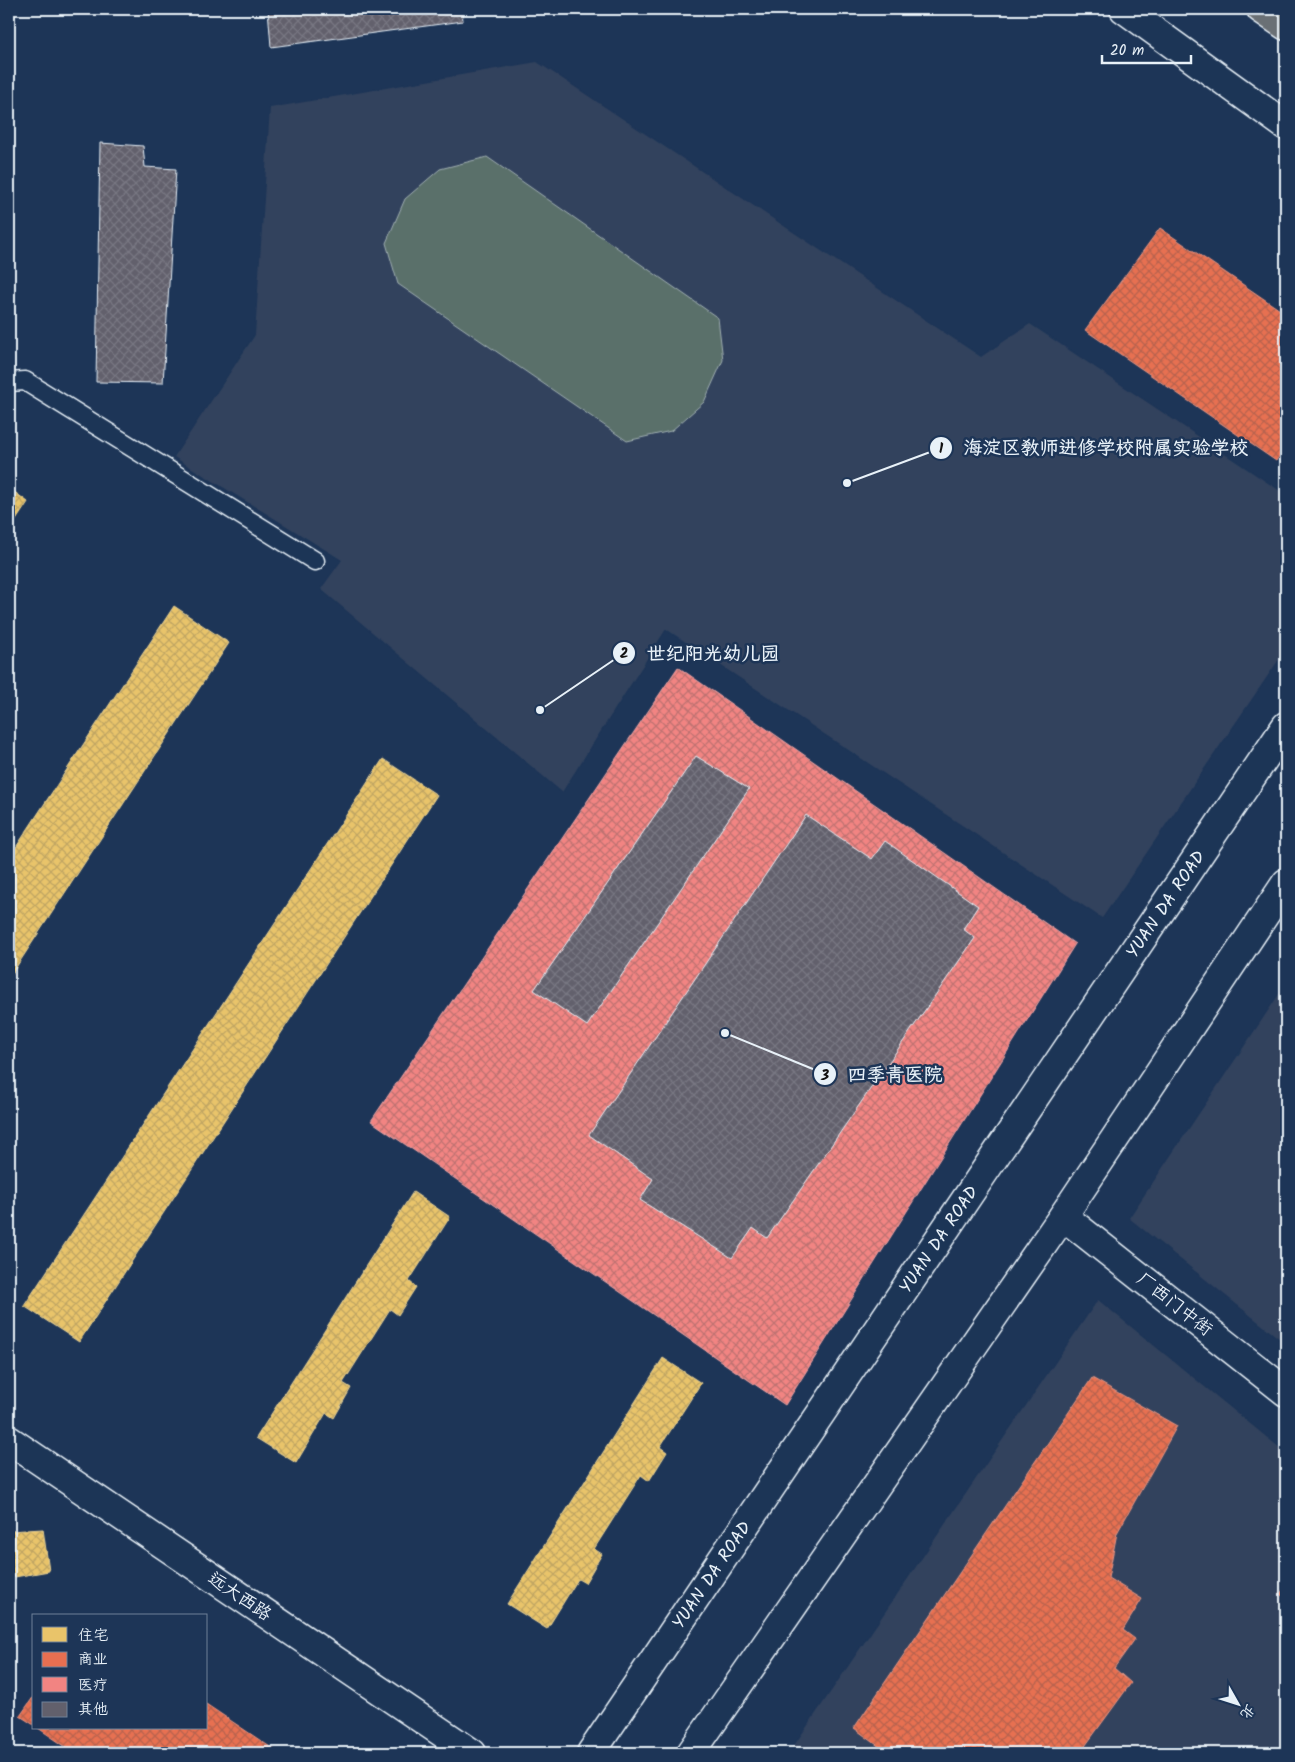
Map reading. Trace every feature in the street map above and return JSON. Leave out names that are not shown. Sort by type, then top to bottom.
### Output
[{"type":"highway","points":[[1261,9],[1286,26]]},
{"type":"main road","points":[[1124,9],[1286,126]]},
{"type":"main road","name":"YUAN DA ROAD","points":[[591,1753],[1286,726]]},
{"type":"main road","points":[[691,1753],[1063,1216],[1286,883]]},
{"type":"main road","name":"厂西门中街","points":[[1063,1216],[1286,1392]]},
{"type":"main road","name":"远大西路","points":[[9,1440],[472,1753]]},
{"type":"lane","points":[[9,382],[25,382],[314,561]]},
{"type":"shaded area","points":[[537,62],[981,357],[1030,324],[1286,495],[1286,649],[1102,918],[666,629],[562,792],[321,589],[342,560],[174,457],[255,335],[270,108]]},
{"type":"shaded area","points":[[1286,984],[1286,1344],[1129,1218]]},
{"type":"shaded area","points":[[1098,1300],[1286,1453],[1286,1753],[789,1753]]},
{"type":"green space","points":[[487,157],[718,318],[723,360],[704,402],[671,431],[627,441],[398,284],[386,243],[405,199],[440,169]]},
{"type":"building: 住宅","points":[[9,488],[28,502],[9,531]]},
{"type":"building: 住宅","points":[[174,606],[229,643],[9,978],[9,858]]},
{"type":"building: 住宅","points":[[383,759],[437,795],[79,1342],[24,1306]]},
{"type":"building: 住宅","points":[[413,1192],[450,1217],[409,1281],[416,1287],[398,1315],[390,1309],[343,1383],[351,1388],[334,1418],[326,1413],[296,1463],[256,1438]]},
{"type":"building: 住宅","points":[[663,1358],[701,1383],[660,1447],[667,1452],[649,1481],[641,1475],[594,1549],[602,1554],[585,1583],[578,1579],[547,1629],[507,1604]]},
{"type":"building: 住宅","points":[[43,1529],[49,1571],[9,1578],[9,1531]]},
{"type":"building: 商业","points":[[1160,228],[1286,314],[1286,446],[1276,461],[1085,330]]},
{"type":"building: 商业","points":[[1092,1378],[1177,1426],[1117,1533],[1108,1578],[1142,1599],[1123,1630],[1135,1639],[1114,1668],[1131,1683],[1080,1753],[888,1753],[854,1728]]},
{"type":"building: 商业","points":[[1286,1586],[1286,1599],[1280,1594]]},
{"type":"building: 商业","points":[[32,1699],[32,1724],[20,1716]]},
{"type":"building: 商业","points":[[208,1705],[279,1753],[75,1753],[41,1730],[208,1730]]},
{"type":"building: 医疗","points":[[678,667],[1075,944],[785,1405],[371,1121]]},
{"type":"building: 其他","points":[[268,9],[462,9],[463,21],[271,47]]},
{"type":"building: 其他","points":[[100,143],[143,146],[145,167],[176,169],[163,383],[96,382]]},
{"type":"building: 其他","points":[[696,756],[749,789],[587,1026],[534,990]]},
{"type":"building: 其他","points":[[806,815],[872,859],[885,841],[978,906],[963,929],[975,938],[767,1238],[753,1228],[732,1258],[640,1200],[653,1179],[589,1135]]},
{"type":"place","name":"海淀区教师进修学校附属实验学校","points":[[847,483]]},
{"type":"place","name":"世纪阳光幼儿园","points":[[540,710]]},
{"type":"place","name":"四季青医院","points":[[725,1033]]}]
